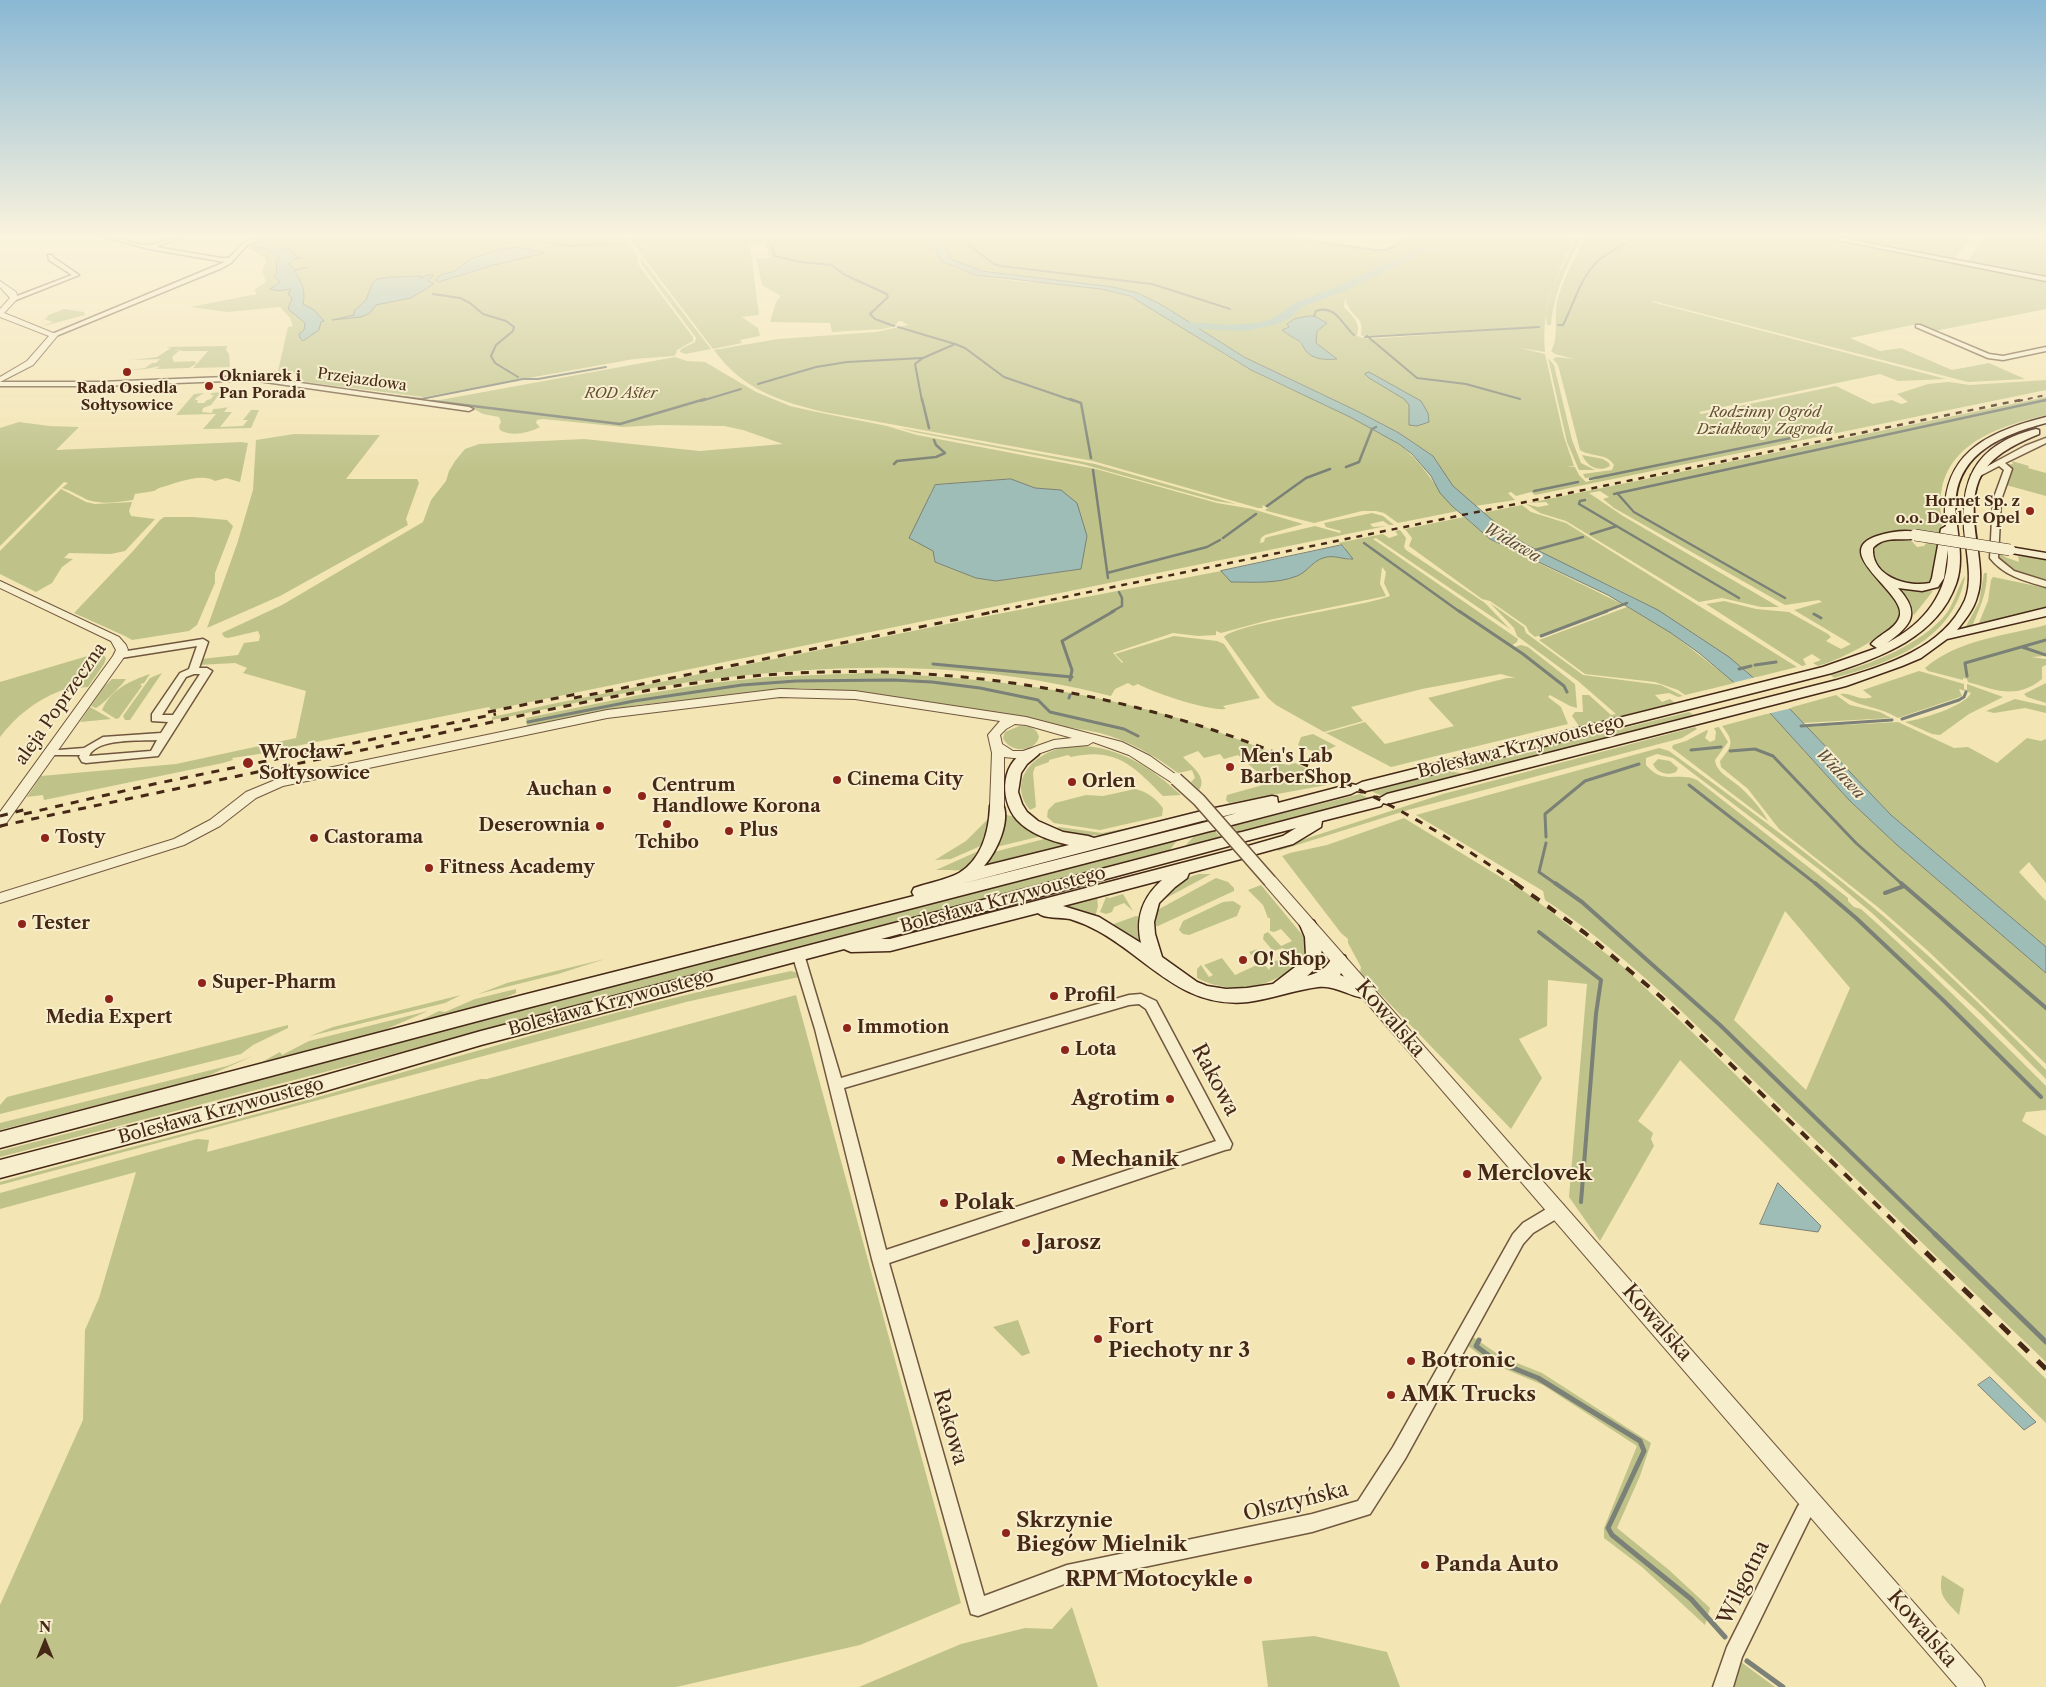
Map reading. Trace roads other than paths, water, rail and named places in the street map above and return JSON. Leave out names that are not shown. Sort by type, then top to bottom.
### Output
[{"type":"main road","points":[[1826,671],[1877,653],[1904,639],[1921,626],[1932,614],[1946,594],[1952,574],[1954,554],[1951,522],[1952,486],[1961,466],[1981,446],[1997,437],[2024,425],[2046,420]]},
{"type":"main road","points":[[1941,638],[1961,616],[1973,591],[1975,571],[1968,501],[1970,486],[1975,475],[1985,461],[2001,448],[2022,437],[2046,429]]},
{"type":"main road","points":[[1877,572],[1891,581],[1904,586],[1920,588],[1934,585],[1938,578],[1947,527],[1951,522]]},
{"type":"main road","points":[[1826,671],[1878,643],[1899,629],[1906,620],[1907,610],[1904,604],[1868,561],[1866,554],[1872,543],[1890,536],[1914,536],[2046,556]]},
{"type":"main road","points":[[1941,638],[2046,612]]},
{"type":"main road","name":"Bolesława Krzywoustego","points":[[1242,837],[1841,683],[1899,664],[1941,638]]},
{"type":"main road","name":"Bolesława Krzywoustego","points":[[1224,817],[1357,788],[1826,671]]},
{"type":"main road","points":[[1036,752],[1020,762],[1012,781],[1012,797],[1020,814],[1035,826],[1054,835],[1081,841],[1104,841]]},
{"type":"main road","points":[[964,877],[980,862],[990,848],[997,828],[998,806]]},
{"type":"main road","points":[[1253,850],[1288,840],[1329,815]]},
{"type":"main road","name":"Bolesława Krzywoustego","points":[[0,1140],[204,1085],[865,914],[1206,821],[1104,841]]},
{"type":"main road","points":[[865,914],[905,897],[964,877],[1104,841]]},
{"type":"main road","name":"Bolesława Krzywoustego","points":[[5,1168],[305,1089],[480,1038],[1224,842]]},
{"type":"main road","points":[[827,946],[890,945],[1236,855]]},
{"type":"main road","points":[[1155,961],[1146,929],[1149,906],[1160,890],[1191,868]]},
{"type":"main road","points":[[1027,910],[1057,910],[1081,916],[1102,925],[1155,961],[1177,979],[1208,993],[1240,996],[1259,994],[1315,980],[1331,973],[1339,961]]},
{"type":"main road","points":[[1276,989],[1309,966],[1314,954],[1315,944],[1308,925]]},
{"type":"main road","points":[[1315,980],[1335,980],[1366,992]]},
{"type":"street","points":[[7,315],[54,335]]},
{"type":"street","points":[[0,380],[30,364],[54,335],[103,315]]},
{"type":"street","points":[[1918,326],[1988,356],[2003,358],[2046,349]]},
{"type":"street","name":"Przejazdowa","points":[[0,384],[100,384],[251,378],[469,409]]},
{"type":"street","points":[[1975,475],[2000,463],[2022,449],[2046,440]]},
{"type":"street","points":[[2000,463],[2008,469],[1997,500],[1994,558],[2000,566],[2016,575],[2046,584]]},
{"type":"street","name":"aleja Poprzeczna","points":[[0,584],[115,639],[122,646],[121,655],[0,822]]},
{"type":"street","points":[[121,655],[203,642],[193,671]]},
{"type":"street","points":[[86,751],[86,760],[154,754],[175,718],[207,671],[193,671],[183,675],[157,714],[156,719],[175,718]]},
{"type":"street","points":[[0,898],[179,842],[215,823],[251,795],[280,782],[607,714],[780,693],[855,695],[1038,724],[1109,742],[1140,755],[1176,779]]},
{"type":"street","points":[[944,709],[983,723],[991,730],[996,742],[1010,754],[1036,752],[1068,742],[1109,742]]},
{"type":"street","points":[[998,806],[996,742],[1000,727],[1008,722],[1018,720]]},
{"type":"street","points":[[1036,752],[1046,744],[1047,737],[1044,729],[1038,724]]},
{"type":"street","points":[[50,753],[86,751],[103,740],[164,736]]},
{"type":"street","name":"Kowalska","points":[[1176,779],[1202,804],[1270,881],[1973,1687]]},
{"type":"street","points":[[0,889],[90,863],[138,854]]},
{"type":"street","name":"Rakowa","points":[[798,954],[836,1085],[880,1259],[978,1607]]},
{"type":"street","name":"Rakowa","points":[[836,1085],[1129,1000],[1141,999],[1151,1005],[1225,1144],[880,1259]]},
{"type":"street","name":"Olsztyńska","points":[[978,1607],[1067,1574],[1312,1523],[1364,1508],[1399,1453],[1518,1239],[1528,1228],[1558,1210]]},
{"type":"street","name":"Wilgotna","points":[[1723,1687],[1734,1654],[1791,1538],[1804,1512],[1814,1504]]},
{"type":"water","points":[[295,315],[318,315],[324,321],[321,322],[319,330],[303,341],[299,334],[304,330],[305,323]]},
{"type":"water","points":[[354,315],[366,315],[332,320]]},
{"type":"water","name":"Widawa","points":[[1161,315],[1177,315],[1244,357],[1399,433],[1433,456],[1453,486],[1506,532],[1527,545],[1658,610],[1729,657],[1789,708],[1891,815],[2046,947],[2046,973],[1897,845],[1850,801],[1770,713],[1699,653],[1671,633],[1608,595],[1490,539],[1452,506],[1440,493],[1431,476],[1412,454],[1399,444],[1352,418],[1251,370]]},
{"type":"water","points":[[1314,316],[1327,323],[1317,331],[1316,343],[1337,359],[1316,358],[1306,351],[1299,341],[1282,330],[1289,327],[1287,324],[1294,319]]},
{"type":"water","points":[[1369,372],[1421,401],[1428,413],[1429,422],[1417,426],[1409,425],[1409,405],[1404,399],[1369,378],[1365,374]]},
{"type":"water","points":[[1011,479],[1035,488],[1061,490],[1077,503],[1087,536],[1081,569],[996,581],[976,578],[935,562],[933,551],[909,538],[935,485]]},
{"type":"water","points":[[1342,545],[1353,559],[1323,558],[1301,574],[1289,579],[1265,582],[1231,582],[1221,571]]},
{"type":"water","points":[[1778,1183],[1821,1226],[1818,1232],[1760,1224]]},
{"type":"water","points":[[1990,1377],[2036,1422],[2024,1430],[1978,1385]]},
{"type":"waterway","points":[[485,315],[506,321],[514,327],[513,331],[496,345],[491,356],[495,363],[518,377]]},
{"type":"waterway","points":[[871,315],[875,319],[894,326]]},
{"type":"waterway","points":[[1186,325],[1214,328],[1245,328],[1260,326],[1287,315]]},
{"type":"waterway","points":[[1336,315],[1354,335]]},
{"type":"waterway","points":[[1558,325],[1563,325],[1568,315]]},
{"type":"waterway","points":[[898,327],[955,344]]},
{"type":"waterway","points":[[1368,337],[1539,327]]},
{"type":"waterway","points":[[1368,337],[1417,378],[1466,384],[1520,399]]},
{"type":"waterway","points":[[922,401],[915,364],[923,358],[955,344]]},
{"type":"waterway","points":[[955,344],[965,348],[1004,377],[1074,401]]},
{"type":"waterway","points":[[758,384],[816,367],[847,362],[922,358]]},
{"type":"waterway","points":[[368,393],[421,399],[523,379],[538,379],[606,367]]},
{"type":"waterway","points":[[701,401],[741,389]]},
{"type":"waterway","points":[[432,401],[620,424],[705,399]]},
{"type":"waterway","points":[[922,399],[929,428]]},
{"type":"waterway","points":[[1070,399],[1081,403],[1091,458]]},
{"type":"waterway","points":[[1617,493],[2046,400],[2043,401]]},
{"type":"waterway","points":[[1346,467],[1359,462],[1372,429],[1376,427]]},
{"type":"waterway","points":[[1590,479],[1791,438]]},
{"type":"waterway","points":[[894,464],[897,461],[936,457],[945,453],[936,445],[934,440]]},
{"type":"waterway","points":[[1267,506],[1306,478],[1330,469]]},
{"type":"waterway","points":[[1093,470],[1107,573]]},
{"type":"waterway","points":[[1534,491],[1578,482]]},
{"type":"waterway","points":[[1617,493],[1634,512],[1785,598]]},
{"type":"waterway","points":[[1585,500],[1580,501],[1579,504],[1617,526]]},
{"type":"waterway","points":[[1223,538],[1256,514]]},
{"type":"waterway","points":[[1591,534],[1617,526]]},
{"type":"waterway","points":[[1617,526],[1739,598]]},
{"type":"waterway","name":"Widawa","points":[[1535,550],[1583,537]]},
{"type":"waterway","points":[[1107,573],[1207,547],[1220,540]]},
{"type":"waterway","points":[[1364,543],[1460,612]]},
{"type":"waterway","points":[[1107,573],[1108,578]]},
{"type":"waterway","points":[[1111,612],[1122,606],[1122,598],[1119,592]]},
{"type":"waterway","points":[[1604,612],[1627,603]]},
{"type":"waterway","points":[[1071,677],[1072,670],[1062,641],[1114,611]]},
{"type":"waterway","points":[[1459,611],[1523,654],[1564,686],[1567,692]]},
{"type":"waterway","points":[[1541,636],[1607,611]]},
{"type":"waterway","points":[[1814,614],[1821,618]]},
{"type":"waterway","points":[[1967,676],[1965,663],[2046,640]]},
{"type":"waterway","points":[[2022,647],[2046,655]]},
{"type":"waterway","points":[[1755,665],[1776,662]]},
{"type":"waterway","points":[[933,664],[1071,677]]},
{"type":"waterway","points":[[1739,669],[1751,666]]},
{"type":"waterway","points":[[528,722],[634,701],[742,685],[796,681],[893,680],[932,682],[980,688],[1038,700],[1050,712],[1124,729],[1138,736]]},
{"type":"waterway","points":[[1902,719],[1959,700],[1964,697],[1966,692]]},
{"type":"waterway","points":[[1801,726],[1892,720]]},
{"type":"waterway","points":[[1691,750],[1721,747]]},
{"type":"waterway","points":[[1730,751],[1755,749],[1773,756],[1856,843],[1902,884]]},
{"type":"waterway","points":[[1546,837],[1545,814],[1585,781],[1639,764]]},
{"type":"waterway","points":[[1689,785],[1816,884]]},
{"type":"waterway","points":[[1546,843],[1539,872],[1556,884]]},
{"type":"waterway","points":[[1555,883],[1582,902],[1720,1025],[1936,1235]]},
{"type":"waterway","points":[[1815,883],[1856,918],[1944,1001],[2041,1097]]},
{"type":"waterway","points":[[1901,883],[2046,1008]]},
{"type":"waterway","points":[[1885,893],[1904,886]]},
{"type":"waterway","points":[[1539,932],[1601,980],[1596,1014],[1581,1202]]},
{"type":"waterway","points":[[1935,1234],[2046,1342]]},
{"type":"waterway","points":[[1479,1340],[1476,1346],[1496,1361],[1538,1378],[1640,1441],[1644,1451],[1608,1528],[1612,1535],[1691,1599],[1725,1637]]},
{"type":"waterway","points":[[1747,1661],[1783,1687]]},
{"type":"railway","points":[[2018,401],[2046,395]]},
{"type":"railway","points":[[992,612],[2025,399]]},
{"type":"railway","points":[[574,698],[998,611]]},
{"type":"railway","points":[[0,826],[627,694],[753,676],[854,672],[955,676],[1055,690],[1154,712],[1250,743],[1343,782],[1432,829],[1517,884]]},
{"type":"railway","points":[[488,712],[582,693]]},
{"type":"railway","points":[[24,814],[154,784],[496,714]]},
{"type":"railway","points":[[0,816],[31,808]]},
{"type":"railway","points":[[1515,883],[1585,933],[1661,997],[1908,1235]]},
{"type":"railway","points":[[1907,1234],[2046,1369]]},
{"type":"place","name":"Rada Osiedla Sołtysowice","points":[[127,372]]},
{"type":"place","name":"Okniarek i Pan Porada","points":[[209,386]]},
{"type":"place","name":"Hornet Sp. z o.o. Dealer Opel","points":[[2030,511]]},
{"type":"place","name":"Wrocław Sołtysowice","points":[[248,763]]},
{"type":"place","name":"Men's Lab BarberShop","points":[[1230,767]]},
{"type":"place","name":"Cinema City","points":[[837,780]]},
{"type":"place","name":"Orlen","points":[[1072,782]]},
{"type":"place","name":"Auchan","points":[[607,790]]},
{"type":"place","name":"Centrum Handlowe Korona","points":[[642,796]]},
{"type":"place","name":"Tchibo","points":[[667,824]]},
{"type":"place","name":"Deserownia","points":[[600,826]]},
{"type":"place","name":"Plus","points":[[729,831]]},
{"type":"place","name":"Tosty","points":[[45,838]]},
{"type":"place","name":"Castorama","points":[[314,838]]},
{"type":"place","name":"Fitness Academy","points":[[429,868]]},
{"type":"place","name":"Tester","points":[[22,924]]},
{"type":"place","name":"O! Shop","points":[[1243,960]]},
{"type":"place","name":"Super-Pharm","points":[[202,983]]},
{"type":"place","name":"Profil","points":[[1054,996]]},
{"type":"place","name":"Media Expert","points":[[109,999]]},
{"type":"place","name":"Immotion","points":[[847,1028]]},
{"type":"place","name":"Lota","points":[[1065,1050]]},
{"type":"place","name":"Agrotim","points":[[1170,1099]]},
{"type":"place","name":"Mechanik","points":[[1061,1160]]},
{"type":"place","name":"Merclovek","points":[[1467,1174]]},
{"type":"place","name":"Polak","points":[[944,1203]]},
{"type":"place","name":"Jarosz","points":[[1026,1243]]},
{"type":"place","name":"Fort Piechoty nr 3","points":[[1098,1339]]},
{"type":"place","name":"Botronic","points":[[1411,1361]]},
{"type":"place","name":"AMK Trucks","points":[[1391,1395]]},
{"type":"place","name":"Skrzynie Biegów Mielnik","points":[[1006,1533]]},
{"type":"place","name":"Panda Auto","points":[[1425,1565]]},
{"type":"place","name":"RPM Motocykle","points":[[1248,1580]]},
{"type":"park label","name":"ROD Aster","points":[[621,394]]},
{"type":"park label","name":"Rodzinny Ogród Działkowy Zagroda","points":[[1765,422]]}]
